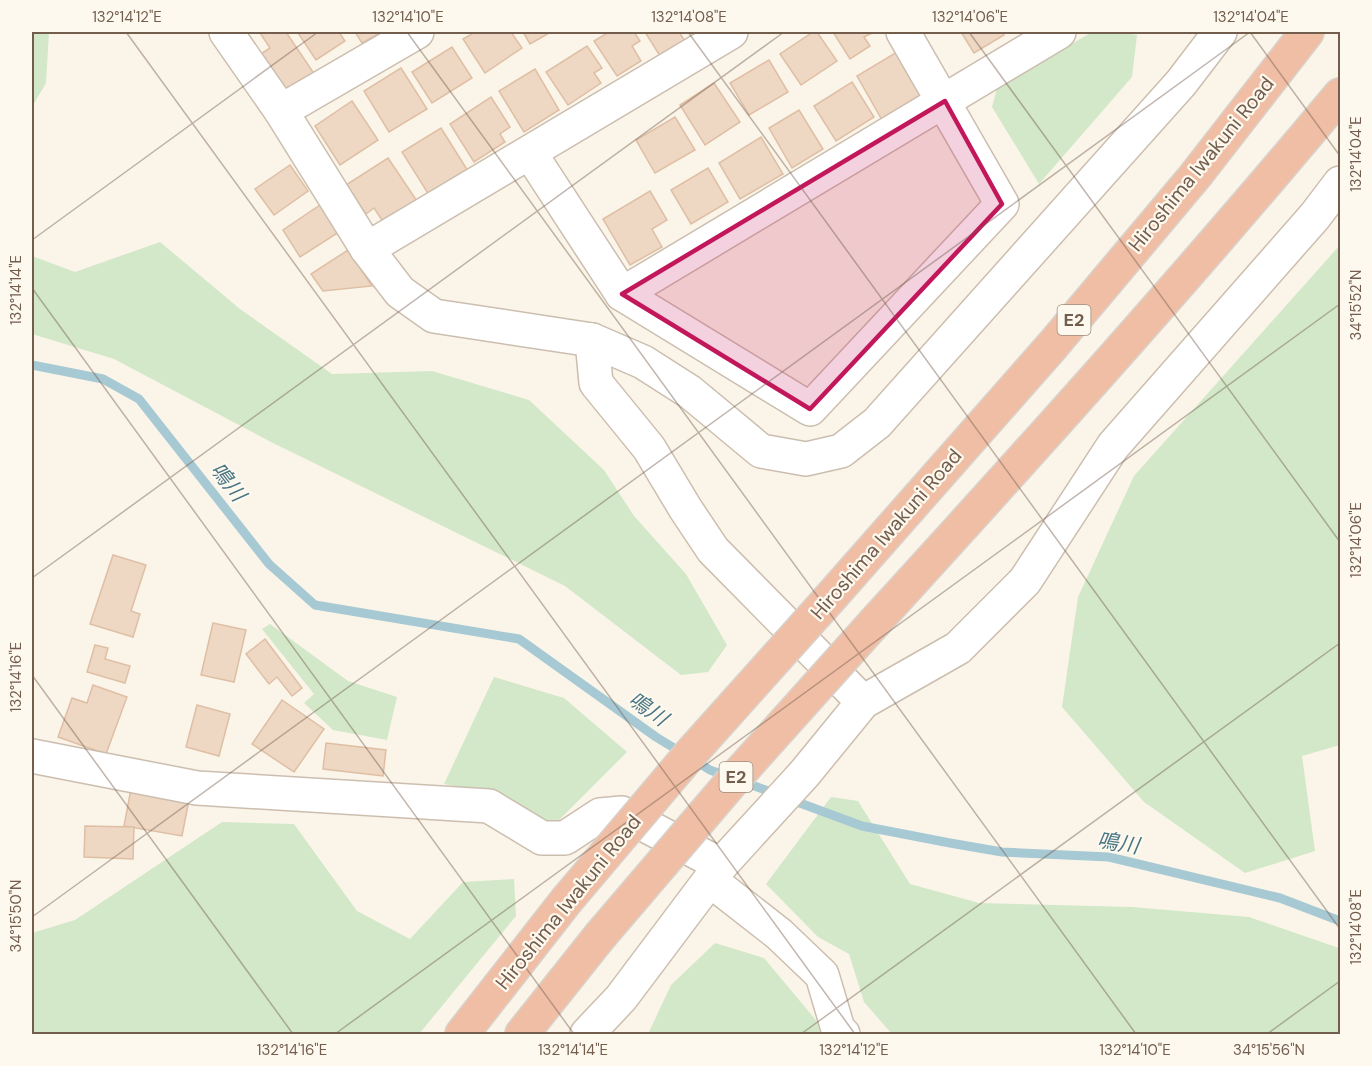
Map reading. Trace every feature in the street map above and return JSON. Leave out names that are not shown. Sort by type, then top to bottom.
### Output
[{"type":"highway","name":"Hiroshima Iwakuni Road","points":[[462,1035],[566,901],[692,752],[1090,301],[1195,176],[1307,32]]},
{"type":"highway","name":"E2","points":[[522,1035],[600,936],[735,778],[1202,259],[1341,95]]},
{"type":"street","points":[[226,32],[281,111],[367,249],[400,292],[434,316],[592,340],[643,362],[690,392],[761,450],[806,459],[841,451],[877,423],[1181,83],[1220,32]]},
{"type":"street","points":[[281,111],[417,32]]},
{"type":"street","points":[[367,249],[731,32]]},
{"type":"street","points":[[530,153],[622,294],[810,409],[1002,204],[945,101],[903,32]]},
{"type":"street","points":[[622,294],[1059,32]]},
{"type":"street","points":[[586,1035],[621,998],[715,872],[805,773],[863,702],[958,648],[1025,581],[1113,446],[1315,216],[1341,183]]},
{"type":"street","points":[[592,340],[596,383],[649,448],[713,550],[863,702]]},
{"type":"street","points":[[32,756],[197,788],[489,806],[542,838],[565,837],[600,815],[622,813],[715,872],[822,975],[838,1029],[843,1035]]},
{"type":"highlighted area","points":[[945,101],[1002,204],[810,409],[622,294]]},
{"type":"green space","points":[[32,32],[49,32],[46,83],[32,107]]},
{"type":"green space","points":[[1092,32],[1122,32],[1137,35],[1132,77],[1039,184],[992,107],[997,88]]},
{"type":"green space","points":[[160,242],[240,309],[332,374],[432,371],[529,400],[604,470],[634,516],[686,574],[727,645],[708,672],[681,675],[565,586],[271,442],[114,359],[32,334],[32,256],[75,272]]},
{"type":"green space","points":[[1340,245],[1340,745],[1302,756],[1315,851],[1245,873],[1144,802],[1062,707],[1078,597],[1134,476]]},
{"type":"green space","points":[[270,624],[348,681],[397,697],[387,740],[333,730],[304,703],[314,694],[262,629]]},
{"type":"green space","points":[[494,677],[564,698],[627,752],[554,825],[495,794],[444,784]]},
{"type":"green space","points":[[831,797],[858,801],[910,884],[979,903],[1132,907],[1249,917],[1339,948],[1340,1034],[892,1034],[864,1002],[849,954],[818,937],[766,884]]},
{"type":"green space","points":[[222,822],[294,824],[357,911],[410,939],[463,882],[514,879],[516,916],[419,1034],[32,1034],[32,933],[75,920]]},
{"type":"green space","points":[[715,943],[764,958],[825,1034],[648,1034],[671,985]]},
{"type":"building","points":[[286,32],[317,78],[284,101],[256,57],[270,48],[260,33]]},
{"type":"building","points":[[339,32],[345,41],[316,60],[298,33]]},
{"type":"building","points":[[355,32],[382,32],[362,43]]},
{"type":"building","points":[[475,32],[511,32],[522,48],[485,73],[463,39]]},
{"type":"building","points":[[523,32],[551,32],[530,44]]},
{"type":"building","points":[[609,32],[634,32],[640,41],[632,46],[641,61],[617,76],[594,41]]},
{"type":"building","points":[[645,32],[679,32],[685,41],[660,56]]},
{"type":"building","points":[[813,32],[817,32],[837,61],[801,85],[780,54]]},
{"type":"building","points":[[833,32],[874,32],[864,37],[870,46],[850,59]]},
{"type":"building","points":[[961,32],[1002,32],[1004,35],[974,53]]},
{"type":"building","points":[[587,46],[602,68],[594,73],[601,83],[568,105],[546,72]]},
{"type":"building","points":[[452,47],[472,78],[432,103],[412,72]]},
{"type":"building","points":[[902,49],[928,93],[882,120],[857,76]]},
{"type":"building","points":[[769,60],[788,92],[749,115],[730,83]]},
{"type":"building","points":[[401,68],[427,109],[389,132],[364,91]]},
{"type":"building","points":[[535,69],[559,110],[524,132],[499,91]]},
{"type":"building","points":[[852,82],[874,117],[836,141],[814,106]]},
{"type":"building","points":[[714,83],[740,122],[705,145],[680,105]]},
{"type":"building","points":[[491,97],[510,127],[500,134],[505,142],[474,162],[450,124]]},
{"type":"building","points":[[352,101],[378,140],[340,165],[315,126]]},
{"type":"building","points":[[799,110],[823,149],[792,168],[769,128]]},
{"type":"building","points":[[675,117],[695,150],[655,173],[636,140]]},
{"type":"building","points":[[441,128],[468,171],[429,195],[402,152]]},
{"type":"building","points":[[761,137],[783,174],[740,199],[719,163]]},
{"type":"building","points":[[388,158],[417,201],[384,223],[374,208],[366,214],[346,185]]},
{"type":"building","points":[[290,165],[308,191],[274,215],[255,189]]},
{"type":"building","points":[[708,168],[728,202],[691,224],[671,190]]},
{"type":"building","points":[[650,191],[667,220],[652,229],[662,247],[630,265],[603,219]]},
{"type":"building","points":[[320,205],[339,232],[300,257],[283,230]]},
{"type":"building","points":[[348,250],[372,286],[323,291],[311,274]]},
{"type":"building","points":[[113,555],[146,565],[131,611],[140,614],[133,637],[90,624]]},
{"type":"building","points":[[213,623],[246,630],[234,682],[201,675]]},
{"type":"building","points":[[265,639],[302,688],[292,696],[277,677],[269,684],[246,654]]},
{"type":"building","points":[[95,645],[108,648],[105,659],[130,666],[125,683],[87,672]]},
{"type":"building","points":[[93,685],[127,697],[106,754],[58,737],[72,698],[87,703]]},
{"type":"building","points":[[282,700],[324,729],[294,772],[252,744]]},
{"type":"building","points":[[197,705],[230,714],[219,756],[186,747]]},
{"type":"building","points":[[326,743],[386,750],[383,776],[323,769]]},
{"type":"building","points":[[131,789],[189,800],[182,836],[124,826]]},
{"type":"building","points":[[85,826],[134,827],[133,859],[84,857]]},
{"type":"waterway","name":"鳴川","points":[[32,365],[103,379],[139,399],[269,564],[315,605],[519,639],[656,737],[710,770],[729,777]]},
{"type":"waterway","name":"鳴川","points":[[741,781],[776,794]]},
{"type":"waterway","name":"鳴川","points":[[789,799],[862,826],[950,843],[1002,852],[1109,857],[1280,898],[1340,921]]}]
